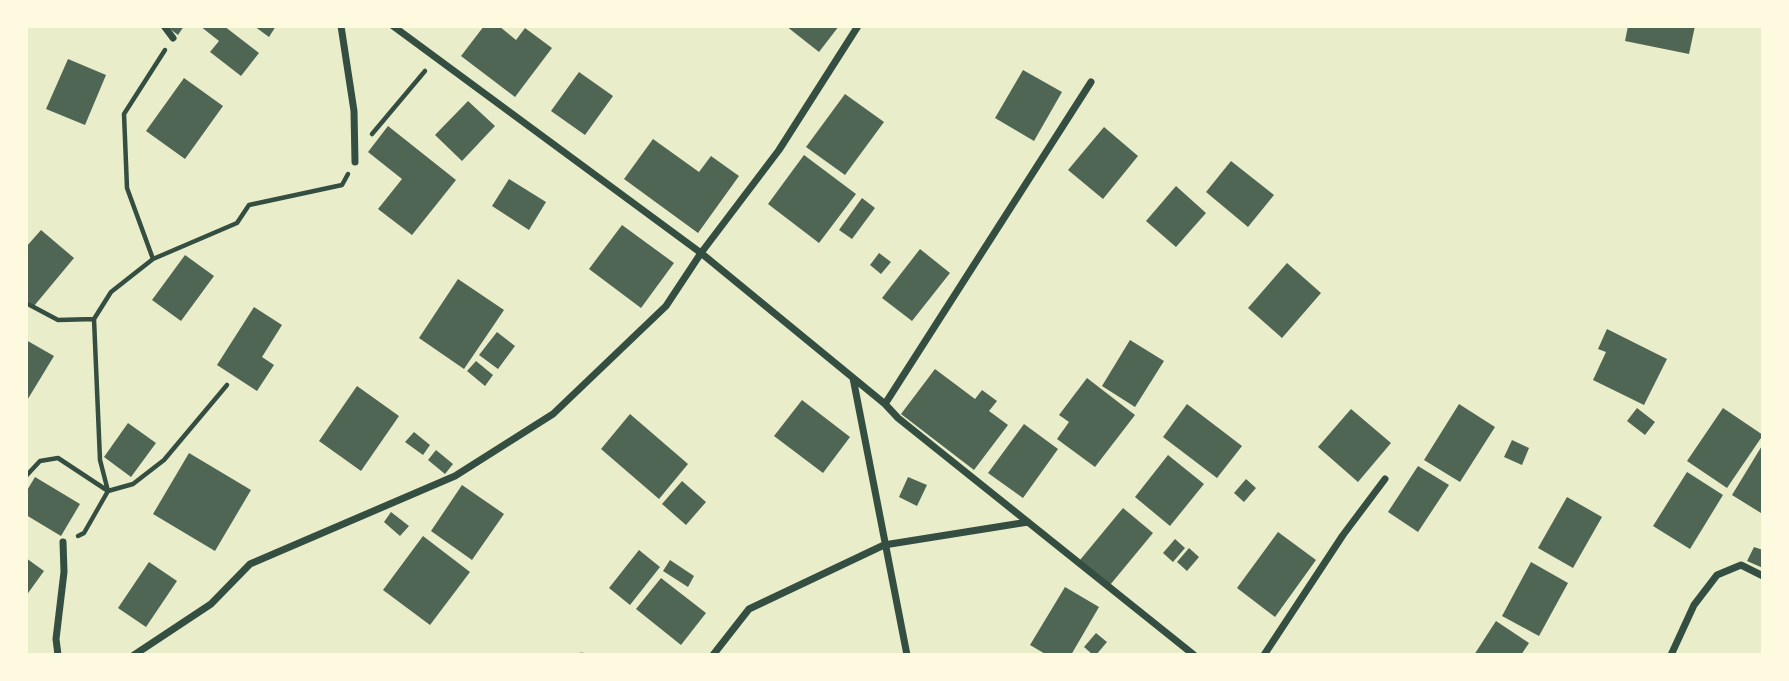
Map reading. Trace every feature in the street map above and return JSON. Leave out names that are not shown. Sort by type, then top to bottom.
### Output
[{"type":"street","points":[[164,26],[173,38]]},
{"type":"street","points":[[341,26],[354,111],[355,162]]},
{"type":"street","points":[[393,26],[701,253],[853,377],[898,418],[1194,655]]},
{"type":"street","points":[[134,655],[211,604],[250,564],[455,476],[553,414],[666,306],[701,253],[779,150],[858,26]]},
{"type":"street","points":[[885,404],[1091,82]]},
{"type":"street","points":[[853,377],[906,655]]},
{"type":"street","points":[[1264,655],[1343,535],[1385,479]]},
{"type":"street","points":[[713,655],[749,609],[884,545],[1028,522]]},
{"type":"street","points":[[58,655],[56,639],[64,572],[62,542]]},
{"type":"street","points":[[1671,655],[1694,605],[1717,575],[1741,565],[1763,576]]},
{"type":"path","points":[[153,260],[127,188],[124,114],[173,38]]},
{"type":"path","points":[[62,542],[84,533],[108,491],[100,460],[94,319],[111,292],[153,260],[237,223],[249,205],[342,185],[379,124],[437,57]]},
{"type":"path","points":[[26,303],[58,320],[94,319]]},
{"type":"path","points":[[26,475],[40,461],[58,458],[108,491],[133,484],[164,460],[227,385]]},
{"type":"building","points":[[166,26],[184,26],[178,35]]},
{"type":"building","points":[[200,26],[224,26],[259,53],[241,76],[210,52],[219,41]]},
{"type":"building","points":[[254,26],[276,26],[269,37]]},
{"type":"building","points":[[484,26],[499,26],[516,40],[525,28],[552,48],[515,97],[461,56]]},
{"type":"building","points":[[786,26],[839,26],[819,52]]},
{"type":"building","points":[[1628,26],[1695,26],[1689,54],[1625,41]]},
{"type":"building","points":[[68,59],[106,75],[85,125],[46,109]]},
{"type":"building","points":[[1023,70],[1062,92],[1034,141],[995,118]]},
{"type":"building","points":[[579,72],[613,96],[585,135],[551,111]]},
{"type":"building","points":[[184,78],[223,106],[185,159],[146,131]]},
{"type":"building","points":[[845,94],[884,122],[845,175],[806,147]]},
{"type":"building","points":[[468,101],[495,126],[462,161],[435,135]]},
{"type":"building","points":[[388,126],[456,180],[412,235],[378,209],[402,179],[368,152]]},
{"type":"building","points":[[1104,127],[1138,156],[1103,199],[1068,170]]},
{"type":"building","points":[[653,139],[699,172],[711,156],[739,176],[698,233],[624,179]]},
{"type":"building","points":[[804,155],[856,194],[819,243],[768,204]]},
{"type":"building","points":[[1231,161],[1274,195],[1248,227],[1206,192]]},
{"type":"building","points":[[509,179],[546,202],[529,230],[492,206]]},
{"type":"building","points":[[1176,186],[1206,213],[1176,247],[1146,221]]},
{"type":"building","points":[[862,198],[875,208],[852,239],[839,230]]},
{"type":"building","points":[[622,225],[674,263],[641,308],[589,269]]},
{"type":"building","points":[[41,230],[74,258],[34,306],[26,300],[26,247]]},
{"type":"building","points":[[920,249],[950,273],[912,321],[882,298]]},
{"type":"building","points":[[879,253],[891,262],[881,274],[870,265]]},
{"type":"building","points":[[185,255],[214,276],[181,321],[152,300]]},
{"type":"building","points":[[1287,263],[1321,293],[1282,338],[1248,308]]},
{"type":"building","points":[[458,279],[504,310],[464,369],[419,338]]},
{"type":"building","points":[[254,307],[282,325],[262,357],[274,365],[257,391],[217,365]]},
{"type":"building","points":[[1607,329],[1667,359],[1644,405],[1593,380],[1606,352],[1598,349]]},
{"type":"building","points":[[497,332],[515,346],[498,369],[479,355]]},
{"type":"building","points":[[26,340],[54,356],[26,402]]},
{"type":"building","points":[[1130,340],[1164,361],[1135,407],[1102,386]]},
{"type":"building","points":[[476,361],[493,375],[485,386],[467,371]]},
{"type":"building","points":[[935,369],[975,399],[982,390],[997,401],[989,411],[1008,425],[974,470],[901,414]]},
{"type":"building","points":[[1087,378],[1135,415],[1095,467],[1057,439],[1069,422],[1059,415]]},
{"type":"building","points":[[357,386],[399,416],[361,471],[319,441]]},
{"type":"building","points":[[802,400],[850,437],[823,473],[774,436]]},
{"type":"building","points":[[1187,404],[1242,446],[1217,478],[1163,437]]},
{"type":"building","points":[[1459,404],[1495,427],[1460,482],[1424,460]]},
{"type":"building","points":[[1637,408],[1655,422],[1645,435],[1627,421]]},
{"type":"building","points":[[1723,408],[1763,435],[1727,488],[1687,461]]},
{"type":"building","points":[[1351,409],[1391,443],[1358,482],[1318,447]]},
{"type":"building","points":[[630,414],[688,464],[659,499],[601,449]]},
{"type":"building","points":[[128,423],[156,443],[131,477],[104,457]]},
{"type":"building","points":[[1024,424],[1058,449],[1023,498],[988,473]]},
{"type":"building","points":[[414,432],[430,445],[423,455],[405,442]]},
{"type":"building","points":[[1512,440],[1529,448],[1522,465],[1504,457]]},
{"type":"building","points":[[1763,444],[1763,510],[1761,513],[1732,495]]},
{"type":"building","points":[[436,450],[453,464],[445,474],[428,460]]},
{"type":"building","points":[[189,453],[251,490],[215,551],[153,514]]},
{"type":"building","points":[[1168,455],[1204,484],[1170,526],[1135,497]]},
{"type":"building","points":[[1418,466],[1449,485],[1418,532],[1388,512]]},
{"type":"building","points":[[1687,472],[1723,495],[1690,549],[1653,526]]},
{"type":"building","points":[[35,477],[80,504],[61,536],[26,515],[26,492]]},
{"type":"building","points":[[908,477],[927,485],[917,506],[899,497]]},
{"type":"building","points":[[1246,479],[1256,488],[1244,502],[1234,493]]},
{"type":"building","points":[[682,481],[706,502],[686,525],[662,504]]},
{"type":"building","points":[[462,485],[504,514],[472,560],[431,531]]},
{"type":"building","points":[[1567,497],[1602,517],[1573,568],[1538,548]]},
{"type":"building","points":[[1123,508],[1153,533],[1110,585],[1080,560]]},
{"type":"building","points":[[391,512],[409,526],[400,536],[384,522]]},
{"type":"building","points":[[1278,532],[1316,560],[1275,617],[1237,588]]},
{"type":"building","points":[[423,536],[470,572],[430,625],[383,590]]},
{"type":"building","points":[[1175,539],[1185,548],[1173,562],[1163,553]]},
{"type":"building","points":[[1754,547],[1763,550],[1763,568],[1747,561]]},
{"type":"building","points":[[1189,548],[1199,557],[1187,571],[1177,562]]},
{"type":"building","points":[[639,550],[660,567],[630,605],[609,588]]},
{"type":"building","points":[[26,558],[44,571],[26,596]]},
{"type":"building","points":[[670,560],[694,576],[688,587],[663,571]]},
{"type":"building","points":[[149,562],[177,581],[146,627],[118,608]]},
{"type":"building","points":[[1531,562],[1568,583],[1539,636],[1502,616]]},
{"type":"building","points":[[661,578],[706,613],[681,645],[636,609]]},
{"type":"building","points":[[1065,587],[1099,607],[1071,655],[1047,655],[1030,645]]},
{"type":"building","points":[[1496,621],[1529,643],[1521,655],[1474,655]]},
{"type":"building","points":[[1096,633],[1107,642],[1093,655],[1084,647]]}]
